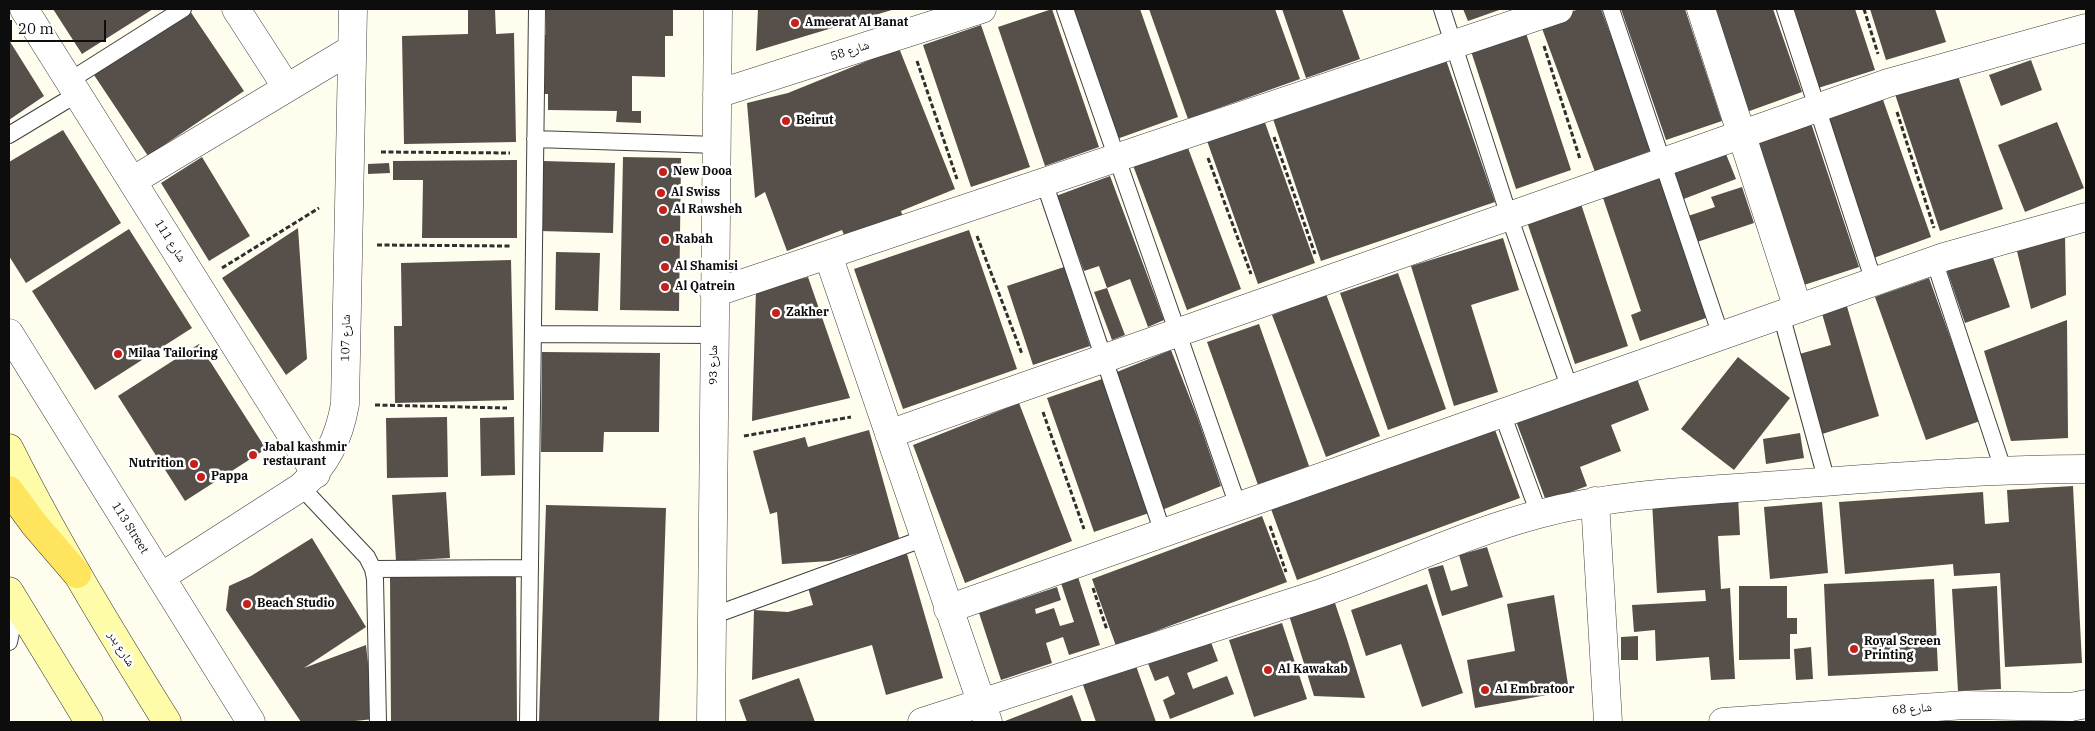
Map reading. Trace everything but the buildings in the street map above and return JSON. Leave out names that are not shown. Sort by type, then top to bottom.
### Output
[{"type":"main road","name":"شارع بدر","points":[[9,448],[42,514],[167,722]]},
{"type":"main road","name":"شارع بدر","points":[[9,490],[77,574]]},
{"type":"main road","points":[[13,598],[89,722]]},
{"type":"street","name":"شارع 111","points":[[24,9],[196,284],[308,481]]},
{"type":"street","points":[[236,9],[287,88]]},
{"type":"street","name":"شارع 107","points":[[161,577],[308,481],[327,458],[336,441],[342,423],[345,404],[353,9]]},
{"type":"street","name":"شارع 93","points":[[711,722],[718,9]]},
{"type":"street","name":"شارع 58","points":[[717,94],[982,9]]},
{"type":"street","points":[[1701,9],[1742,135],[1790,311]]},
{"type":"street","points":[[714,293],[1547,13]]},
{"type":"street","points":[[885,423],[1032,384],[1888,83],[2086,28]]},
{"type":"street","points":[[132,181],[352,49]]},
{"type":"street","points":[[948,609],[1939,259],[2086,217]]},
{"type":"street","points":[[828,255],[984,713]]},
{"type":"street","name":"113 Street","points":[[9,333],[252,722]]},
{"type":"street","points":[[922,722],[984,713],[1118,659],[1364,579],[1493,528],[1539,514],[1595,501],[1658,494],[2003,469],[2086,469]]},
{"type":"street","points":[[1595,501],[1608,722]]},
{"type":"street","name":"شارع 68","points":[[1722,722],[1966,714],[2079,706]]},
{"type":"lane","points":[[9,135],[183,9]]},
{"type":"lane","points":[[528,722],[537,9]]},
{"type":"lane","points":[[1065,9],[1178,333],[1249,502]]},
{"type":"lane","points":[[1442,9],[1509,216],[1570,389]]},
{"type":"lane","points":[[1611,9],[1721,336]]},
{"type":"lane","points":[[1785,9],[1874,282]]},
{"type":"lane","points":[[535,146],[717,145]]},
{"type":"lane","points":[[1044,182],[1163,533]]},
{"type":"lane","points":[[1939,259],[2003,469]]},
{"type":"lane","points":[[1790,311],[1827,482]]},
{"type":"lane","points":[[533,334],[714,335]]},
{"type":"lane","points":[[1502,413],[1539,514]]},
{"type":"lane","points":[[308,481],[367,557],[373,569],[375,579],[378,722]]},
{"type":"lane","points":[[712,616],[924,538]]},
{"type":"lane","points":[[373,569],[530,568]]},
{"type":"lane","points":[[9,642],[13,598]]},
{"type":"path","points":[[1864,9],[1888,83],[1939,259]]},
{"type":"path","points":[[1547,13],[1589,188]]},
{"type":"path","points":[[908,32],[967,209],[1032,384],[1089,559],[1118,659]]},
{"type":"path","points":[[1264,108],[1325,281]]},
{"type":"path","points":[[1198,130],[1262,303]]},
{"type":"path","points":[[350,152],[535,146]]},
{"type":"path","points":[[196,284],[349,189]]},
{"type":"path","points":[[348,244],[534,246]]},
{"type":"path","points":[[345,404],[532,408]]},
{"type":"path","points":[[714,441],[885,423]]},
{"type":"path","points":[[1249,502],[1297,601]]},
{"type":"place","name":"Ameerat Al Banat","points":[[795,23]]},
{"type":"place","name":"Beirut","points":[[786,121]]},
{"type":"place","name":"New Dooa","points":[[663,172]]},
{"type":"place","name":"Al Swiss","points":[[661,193]]},
{"type":"place","name":"Al Rawsheh","points":[[663,210]]},
{"type":"place","name":"Rabah","points":[[665,240]]},
{"type":"place","name":"Al Shamisi","points":[[665,267]]},
{"type":"place","name":"Al Qatrein","points":[[665,287]]},
{"type":"place","name":"Zakher","points":[[776,313]]},
{"type":"place","name":"Milaa Tailoring","points":[[118,354]]},
{"type":"place","name":"Jabal kashmir restaurant","points":[[253,455]]},
{"type":"place","name":"Nutrition","points":[[194,464]]},
{"type":"place","name":"Pappa","points":[[201,477]]},
{"type":"place","name":"Beach Studio","points":[[247,604]]},
{"type":"place","name":"Royal Screen Printing","points":[[1854,649]]},
{"type":"place","name":"Al Kawakab","points":[[1268,670]]},
{"type":"place","name":"Al Embratoor","points":[[1485,690]]}]
